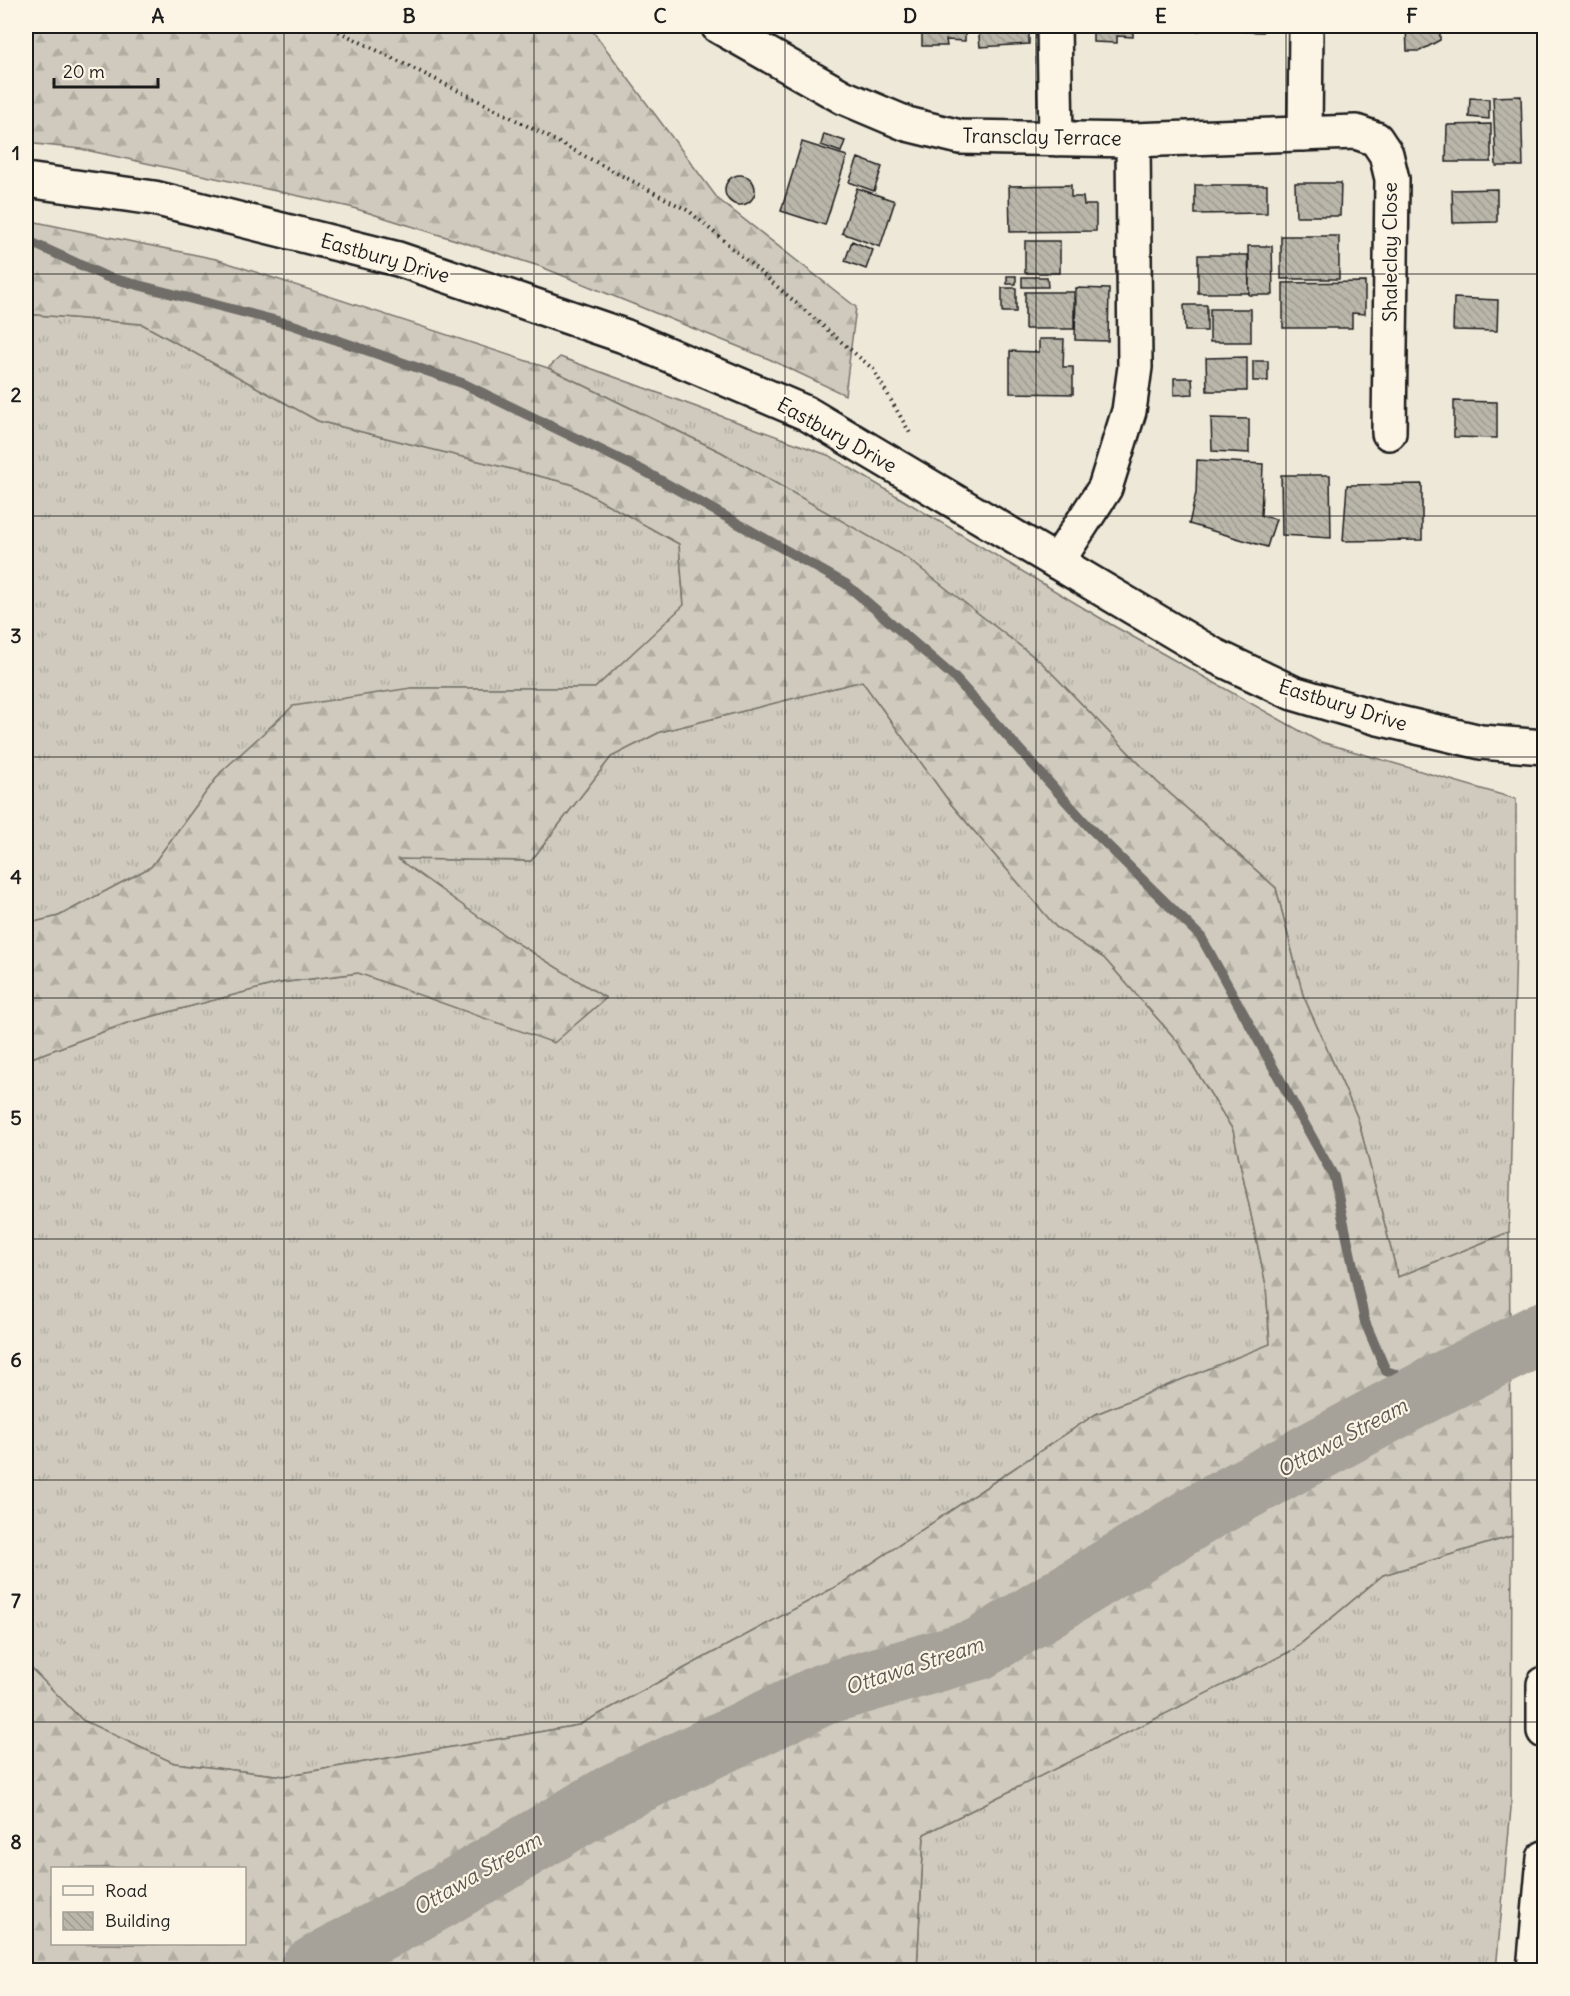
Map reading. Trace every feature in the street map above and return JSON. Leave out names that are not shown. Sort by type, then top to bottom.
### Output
[{"type":"street","name":"Transclay Terrace","points":[[718,26],[843,97],[907,124],[960,137],[1133,140],[1135,367],[1129,411],[1105,488],[1057,562]]},
{"type":"street","points":[[1054,26],[1056,139]]},
{"type":"street","points":[[1305,134],[1306,26]]},
{"type":"street","name":"Shaleclay Close","points":[[1133,140],[1356,132],[1376,139],[1386,154],[1392,179],[1389,433]]},
{"type":"street","name":"Eastbury Drive","points":[[26,180],[154,198],[398,259],[624,336],[806,413],[1215,656],[1293,693],[1378,718],[1481,742],[1545,747]]},
{"type":"street","points":[[1545,1684],[1545,1731]]},
{"type":"street","points":[[1534,1971],[1545,1858]]},
{"type":"path","points":[[328,26],[497,110],[689,211],[873,369],[912,438]]},
{"type":"green space","points":[[26,26],[589,26],[718,199],[856,307],[845,395],[769,359],[539,266],[350,207],[81,149],[26,143]]},
{"type":"green space","points":[[26,220],[216,259],[548,368],[721,452],[907,558],[1042,663],[1157,782],[1276,888],[1303,995],[1358,1119],[1398,1277],[1509,1232],[1512,1536],[1383,1575],[1293,1650],[924,1834],[917,1970],[26,1970],[26,1663],[82,1720],[174,1763],[284,1776],[579,1725],[839,1585],[1096,1414],[1270,1344],[1266,1285],[1233,1130],[1179,1043],[1104,958],[1056,927],[951,804],[862,681],[660,732],[611,757],[531,861],[398,859],[507,937],[606,998],[554,1043],[358,973],[279,983],[127,1023],[26,1060],[26,924],[59,916],[151,867],[221,772],[293,706],[411,688],[595,688],[684,605],[679,544],[571,484],[318,421],[142,324],[26,314]]},
{"type":"green space","points":[[26,314],[142,324],[318,421],[571,484],[679,544],[684,606],[595,688],[411,688],[221,772],[151,867],[59,916],[26,924]]},
{"type":"green space","points":[[560,357],[830,456],[1112,625],[1318,741],[1516,799],[1516,940],[1509,1232],[1398,1277],[1358,1119],[1303,995],[1276,888],[1157,782],[1042,663],[906,558],[721,452],[548,368]]},
{"type":"green space","points":[[862,681],[951,804],[1056,927],[1104,958],[1179,1043],[1233,1130],[1266,1285],[1270,1345],[1096,1414],[839,1585],[579,1725],[284,1776],[173,1763],[82,1720],[26,1663],[26,1060],[127,1023],[279,983],[359,973],[554,1042],[606,998],[507,937],[397,859],[531,861],[611,757],[660,732]]},
{"type":"green space","points":[[1512,1536],[1511,1808],[1496,1970],[917,1970],[924,1834],[1293,1650],[1383,1575]]},
{"type":"building","points":[[922,26],[965,26],[965,41],[946,40],[947,46],[922,46]]},
{"type":"building","points":[[978,26],[1029,26],[1029,44],[980,47]]},
{"type":"building","points":[[1093,26],[1133,26],[1133,37],[1117,36],[1117,43],[1093,42]]},
{"type":"building","points":[[1169,26],[1199,26],[1199,31],[1168,29]]},
{"type":"building","points":[[1234,26],[1264,26],[1263,32],[1234,31]]},
{"type":"building","points":[[1406,26],[1440,26],[1440,40],[1420,51],[1407,51]]},
{"type":"building","points":[[1521,96],[1523,166],[1496,166],[1493,97]]},
{"type":"building","points":[[1470,98],[1489,99],[1489,119],[1469,117]]},
{"type":"building","points":[[1491,124],[1491,162],[1446,162],[1447,125]]},
{"type":"building","points":[[824,134],[845,141],[841,152],[821,145]]},
{"type":"building","points":[[802,142],[847,156],[825,225],[781,211]]},
{"type":"building","points":[[858,158],[882,167],[874,191],[849,182]]},
{"type":"building","points":[[740,175],[751,179],[755,190],[751,201],[740,205],[729,201],[725,190],[729,179]]},
{"type":"building","points":[[1295,183],[1341,183],[1340,216],[1296,216]]},
{"type":"building","points":[[1071,185],[1071,197],[1083,197],[1084,205],[1096,205],[1096,231],[1010,232],[1009,186]]},
{"type":"building","points":[[1195,185],[1267,185],[1267,213],[1195,214]]},
{"type":"building","points":[[857,188],[895,201],[880,247],[842,233]]},
{"type":"building","points":[[1497,189],[1497,222],[1453,223],[1452,190]]},
{"type":"building","points":[[1281,236],[1339,236],[1339,279],[1281,279]]},
{"type":"building","points":[[852,241],[873,250],[866,269],[845,261]]},
{"type":"building","points":[[1025,241],[1060,241],[1060,273],[1025,273]]},
{"type":"building","points":[[1248,246],[1272,246],[1273,295],[1249,295]]},
{"type":"building","points":[[1198,255],[1249,255],[1249,293],[1198,293]]},
{"type":"building","points":[[1007,276],[1016,276],[1016,284],[1007,284]]},
{"type":"building","points":[[1022,277],[1047,277],[1048,287],[1022,287]]},
{"type":"building","points":[[1365,282],[1365,314],[1352,313],[1352,328],[1283,328],[1283,283]]},
{"type":"building","points":[[1002,288],[1016,288],[1016,312],[1002,312]]},
{"type":"building","points":[[1076,288],[1109,289],[1108,341],[1075,340]]},
{"type":"building","points":[[1025,292],[1074,292],[1074,329],[1025,329]]},
{"type":"building","points":[[1454,298],[1498,300],[1497,331],[1453,330]]},
{"type":"building","points":[[1184,305],[1207,305],[1207,331],[1185,331]]},
{"type":"building","points":[[1210,309],[1251,309],[1251,342],[1210,342]]},
{"type":"building","points":[[1039,339],[1064,339],[1063,367],[1073,367],[1073,394],[1010,393],[1010,351],[1039,352]]},
{"type":"building","points":[[1247,357],[1247,391],[1207,391],[1206,358]]},
{"type":"building","points":[[1253,361],[1268,361],[1268,381],[1253,381]]},
{"type":"building","points":[[1174,378],[1192,378],[1193,394],[1174,395]]},
{"type":"building","points":[[1454,401],[1497,402],[1497,438],[1454,437]]},
{"type":"building","points":[[1211,418],[1249,419],[1249,453],[1212,451]]},
{"type":"building","points":[[1197,460],[1263,464],[1261,516],[1276,519],[1267,547],[1189,524],[1196,493]]},
{"type":"building","points":[[1281,475],[1330,475],[1331,538],[1282,535]]},
{"type":"building","points":[[1422,484],[1422,540],[1343,541],[1347,485]]},
{"type":"waterway","points":[[26,240],[107,277],[293,325],[462,383],[644,471],[846,584],[955,678],[1091,829],[1201,937],[1334,1177],[1365,1322],[1386,1371],[1434,1387]]},
{"type":"waterway","name":"Ottawa Stream","points":[[310,1970],[443,1896],[614,1794],[824,1694],[979,1649],[1203,1512],[1434,1387],[1544,1332]]}]
